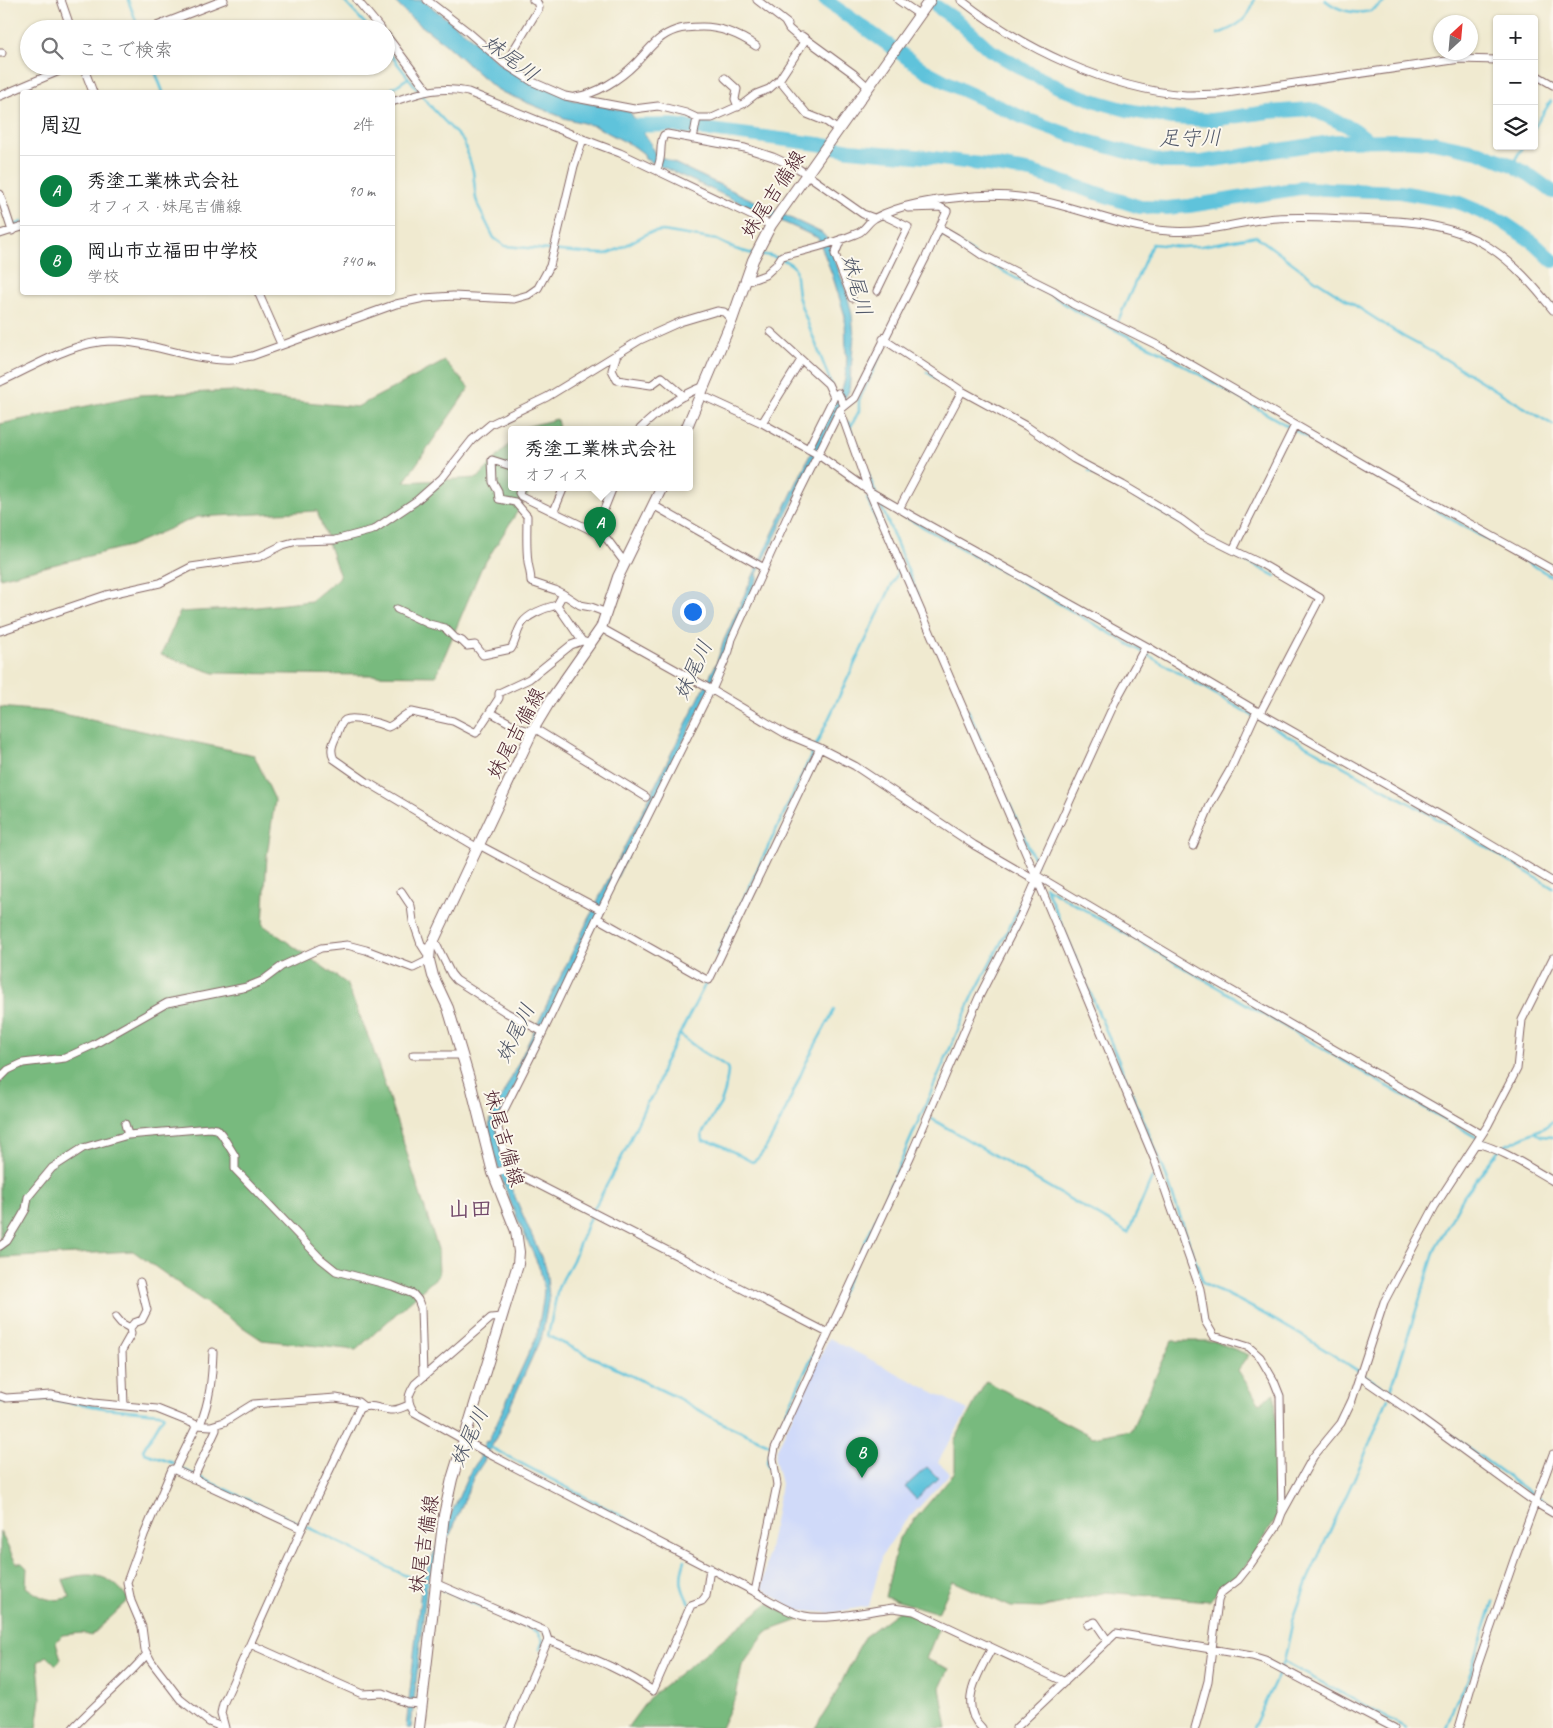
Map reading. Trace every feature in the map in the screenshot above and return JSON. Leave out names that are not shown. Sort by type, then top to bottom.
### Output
[{"type":"main road","name":"妹尾吉備線","points":[[687,426],[732,320],[756,254],[772,223],[930,0]]},
{"type":"main road","name":"妹尾吉備線","points":[[419,1728],[414,1703],[435,1583],[444,1515],[452,1479],[518,1264],[519,1252],[514,1226],[495,1172],[448,1008],[433,976],[429,958],[434,940],[533,730],[587,642],[601,628],[618,578],[660,491]]},
{"type":"street","points":[[61,0],[67,20]]},
{"type":"street","points":[[172,20],[224,0]]},
{"type":"street","points":[[357,0],[374,20]]},
{"type":"street","points":[[427,0],[505,64],[533,82],[572,98],[634,109],[666,107],[697,119],[712,118],[738,107],[756,94],[769,89],[779,80],[804,42],[784,22]]},
{"type":"street","points":[[505,64],[538,8],[538,2],[533,0]]},
{"type":"street","points":[[757,0],[870,85]]},
{"type":"street","points":[[898,0],[918,17]]},
{"type":"street","points":[[961,0],[980,15],[1020,39],[1060,60],[1102,78],[1136,87],[1188,95],[1220,94],[1460,59],[1493,60]]},
{"type":"street","points":[[572,98],[583,96],[618,78],[634,65],[651,45],[674,30],[686,27],[708,27],[736,34],[756,46]]},
{"type":"street","points":[[395,50],[423,92]]},
{"type":"street","points":[[0,96],[50,75]]},
{"type":"street","points":[[86,75],[92,90]]},
{"type":"street","points":[[1538,76],[1553,84]]},
{"type":"street","points":[[725,78],[737,89],[735,99],[738,107]]},
{"type":"street","points":[[779,80],[807,114],[827,122],[835,133]]},
{"type":"street","points":[[395,101],[423,92],[454,88],[468,92],[583,139],[659,164],[772,223]]},
{"type":"street","points":[[694,137],[697,119]]},
{"type":"street","points":[[659,164],[661,141],[664,135],[667,134],[694,137],[745,148],[774,157],[799,169],[863,214],[874,218]]},
{"type":"street","points":[[0,382],[61,353],[87,343],[113,341],[213,359],[234,360],[252,356],[396,304],[424,298],[452,296],[514,299],[528,295],[538,288],[550,266],[574,166],[583,139]]},
{"type":"street","points":[[0,194],[11,228]]},
{"type":"street","points":[[746,282],[764,275],[779,259],[820,247],[860,232],[874,218],[902,208],[964,197],[1003,196],[1034,199],[1143,228],[1169,231],[1192,232],[1239,222],[1274,218],[1376,220],[1443,227],[1475,239],[1499,254],[1523,274],[1553,310]]},
{"type":"street","points":[[507,1169],[497,1124],[541,1030],[598,918],[599,908],[729,651],[732,638],[761,567],[812,451],[840,402],[855,398],[886,341],[947,211],[940,208],[902,208]]},
{"type":"street","points":[[877,290],[908,227],[883,215]]},
{"type":"street","points":[[0,234],[11,228],[20,227]]},
{"type":"street","points":[[940,228],[982,255],[1054,291],[1073,304],[1156,345],[1294,428],[1553,570]]},
{"type":"street","points":[[841,239],[835,254],[852,298]]},
{"type":"street","points":[[259,295],[281,344]]},
{"type":"street","points":[[0,631],[106,595],[160,583],[191,567],[259,558],[283,545],[297,542],[335,540],[372,530],[416,501],[442,478],[481,431],[500,419],[547,397],[640,340],[680,322],[717,311],[724,312],[732,320]]},
{"type":"street","points":[[771,332],[828,384],[840,402],[874,494],[1155,1162],[1200,1289],[1204,1321],[1214,1336],[1249,1347],[1260,1357],[1274,1381],[1280,1396],[1282,1513]]},
{"type":"street","points":[[886,341],[961,393],[1026,426],[1074,459],[1123,485],[1182,520],[1201,534],[1260,564],[1320,598],[1256,714],[1230,770],[1211,803],[1193,846]]},
{"type":"street","points":[[617,354],[612,370],[617,380],[651,385],[662,377],[684,396]]},
{"type":"street","points":[[762,423],[801,360]]},
{"type":"street","points":[[643,426],[695,389],[703,390],[812,451],[899,509],[1256,714],[1468,830],[1553,882]]},
{"type":"street","points":[[899,509],[961,393]]},
{"type":"street","points":[[812,451],[840,402]]},
{"type":"street","points":[[1233,550],[1294,428]]},
{"type":"street","points":[[508,465],[492,460],[492,477],[499,499],[514,502],[528,516],[526,548],[531,582],[555,590],[580,605],[607,613]]},
{"type":"street","points":[[520,491],[521,496],[607,539],[625,563]]},
{"type":"street","points":[[554,511],[562,491]]},
{"type":"street","points":[[595,532],[611,491]]},
{"type":"street","points":[[653,505],[761,567]]},
{"type":"street","points":[[557,605],[562,594]]},
{"type":"street","points":[[396,609],[420,621],[445,628],[467,646],[475,645],[483,655],[511,649],[514,646],[520,625],[541,609],[557,605]]},
{"type":"street","points":[[557,605],[587,642],[571,646],[529,679],[499,693],[499,698],[476,733],[453,721],[412,712],[406,713],[388,727],[353,719],[345,720],[341,724],[332,746],[331,754],[334,759],[367,782],[479,847],[599,908]]},
{"type":"street","points":[[601,628],[709,688],[786,734],[817,747],[867,774],[974,845],[1208,977],[1497,1150],[1553,1181]]},
{"type":"street","points":[[756,1592],[777,1485],[773,1458],[775,1448],[825,1332],[911,1155],[979,997],[1022,913],[1115,702],[1144,649]]},
{"type":"street","points":[[490,712],[517,727],[533,730],[646,797]]},
{"type":"street","points":[[598,918],[707,980],[817,747]]},
{"type":"street","points":[[0,1078],[8,1070],[24,1063],[65,1058],[93,1045],[167,1003],[247,987],[262,981],[282,966],[321,948],[347,945],[366,950],[413,968],[429,958],[421,944],[410,906],[401,891]]},
{"type":"street","points":[[434,940],[456,980],[507,1013],[541,1030]]},
{"type":"street","points":[[1195,1728],[1208,1681],[1218,1601],[1221,1593],[1238,1580],[1250,1566],[1278,1524],[1282,1513],[1313,1457],[1341,1423],[1352,1400],[1384,1302],[1392,1285],[1435,1206],[1488,1125],[1517,1069],[1522,1020],[1553,958]]},
{"type":"street","points":[[413,1055],[461,1055]]},
{"type":"street","points":[[126,1124],[128,1135]]},
{"type":"street","points":[[0,1246],[7,1240],[18,1223],[26,1209],[28,1197],[52,1168],[82,1148],[128,1135],[217,1129],[235,1156],[235,1169],[321,1259],[336,1271],[393,1286],[413,1294],[421,1308],[423,1375]]},
{"type":"street","points":[[495,1172],[507,1169],[825,1332]]},
{"type":"street","points":[[124,1406],[122,1350],[131,1334],[130,1328],[134,1323],[142,1320],[147,1310],[140,1282]]},
{"type":"street","points":[[116,1317],[121,1323],[130,1328]]},
{"type":"street","points":[[501,1317],[491,1318],[423,1375],[411,1390],[409,1397],[409,1405],[414,1412],[489,1454],[788,1610],[805,1616],[821,1617],[904,1608],[1065,1682]]},
{"type":"street","points":[[213,1352],[211,1392],[208,1407],[177,1467],[172,1469],[144,1535],[127,1582],[131,1602],[142,1627],[145,1650],[180,1699],[209,1722],[220,1726],[223,1704],[303,1526],[359,1409],[367,1405],[396,1410],[409,1405]]},
{"type":"street","points":[[1360,1374],[1389,1397],[1553,1513]]},
{"type":"street","points":[[0,1396],[6,1398],[51,1395],[94,1403],[157,1409],[199,1425],[216,1425],[253,1404],[336,1398],[358,1402],[363,1406]]},
{"type":"street","points":[[194,1476],[216,1430],[216,1425]]},
{"type":"street","points":[[1459,1728],[1477,1667],[1553,1454]]},
{"type":"street","points":[[177,1467],[303,1526]]},
{"type":"street","points":[[548,1640],[604,1663],[639,1681],[653,1691],[691,1605],[702,1601],[706,1596],[710,1568]]},
{"type":"street","points":[[435,1583],[545,1632],[548,1640],[510,1728]]},
{"type":"street","points":[[1088,1625],[1095,1622],[1108,1641]]},
{"type":"street","points":[[1016,1728],[1116,1633],[1252,1656],[1280,1667],[1394,1728]]},
{"type":"street","points":[[250,1644],[362,1694],[383,1693],[414,1703]]},
{"type":"street","points":[[982,1728],[976,1722],[970,1707],[972,1690],[992,1648]]},
{"type":"street","points":[[74,1728],[93,1706],[123,1680],[148,1654]]},
{"type":"shaded area","points":[[829,1338],[968,1410],[938,1462],[950,1473],[901,1527],[883,1554],[869,1606],[830,1613],[804,1611],[791,1607],[762,1588],[781,1484],[775,1459],[776,1451]]},
{"type":"green space","points":[[445,361],[469,388],[404,482],[478,478],[508,445],[508,491],[530,491],[481,569],[436,676],[214,673],[161,655],[180,612],[249,608],[311,601],[340,577],[317,511],[197,517],[129,546],[0,578],[0,424],[140,395],[233,391],[266,398],[357,407]]},
{"type":"green space","points":[[557,419],[558,426],[529,426]]},
{"type":"green space","points":[[0,707],[54,712],[254,755],[275,800],[267,855],[263,925],[346,983],[372,1046],[438,1249],[439,1275],[356,1350],[262,1340],[133,1251],[0,1258]]},
{"type":"green space","points":[[1172,1341],[1214,1341],[1249,1355],[1238,1370],[1259,1403],[1275,1393],[1280,1512],[1242,1572],[1209,1601],[1106,1592],[1042,1608],[1011,1607],[953,1581],[938,1613],[885,1597],[899,1538],[955,1472],[955,1440],[986,1381],[1093,1437],[1131,1430]]},
{"type":"green space","points":[[0,1531],[16,1563],[22,1563],[27,1568],[26,1587],[37,1594],[52,1600],[70,1597],[63,1580],[82,1575],[91,1575],[100,1576],[115,1584],[129,1600],[91,1636],[82,1633],[62,1635],[56,1642],[61,1659],[56,1665],[47,1656],[38,1662],[41,1699],[37,1728],[0,1728]]},
{"type":"green space","points":[[768,1603],[799,1620],[766,1632],[742,1666],[736,1696],[721,1728],[627,1728],[649,1698]]},
{"type":"green space","points":[[900,1610],[939,1627],[926,1659],[949,1669],[940,1688],[947,1728],[815,1728],[831,1703],[864,1637]]},
{"type":"water","name":"妹尾川","points":[[393,0],[422,0],[466,33],[501,65],[573,100],[630,112],[652,145],[655,154],[822,233],[828,240],[847,294],[854,336],[849,391],[838,409],[757,574],[758,577],[724,659],[495,1126],[508,1181],[546,1268],[549,1297],[542,1335],[495,1440],[473,1478],[453,1528],[427,1581],[411,1728],[406,1728],[422,1580],[468,1476],[481,1456],[479,1455],[486,1441],[488,1442],[537,1335],[543,1301],[544,1288],[540,1269],[500,1174],[489,1132],[490,1121],[716,664],[724,640],[763,554],[841,391],[846,374],[847,355],[845,316],[818,238],[645,159],[644,154],[635,147],[595,126],[564,118],[495,88],[444,43],[410,17]]},
{"type":"water","points":[[927,1467],[938,1478],[916,1499],[905,1487]]},
{"type":"waterway","points":[[128,0],[136,20]]},
{"type":"waterway","points":[[343,0],[362,20]]},
{"type":"waterway","name":"足守川","points":[[825,0],[924,70],[960,89],[1026,119],[1084,140],[1164,162],[1201,162],[1337,141],[1397,140],[1433,142],[1480,152],[1512,165],[1553,192]]},
{"type":"waterway","points":[[1218,34],[1231,29],[1241,22],[1249,13],[1254,0]]},
{"type":"waterway","points":[[1325,0],[1340,9],[1352,12],[1370,11],[1386,0]]},
{"type":"waterway","points":[[937,7],[958,21],[990,50],[1064,90],[1102,103],[1127,110],[1172,118],[1211,120],[1268,112],[1311,109],[1354,129],[1368,140]]},
{"type":"waterway","points":[[395,60],[433,109],[464,142],[473,171],[476,199],[480,210],[494,238],[505,246],[606,254],[648,233],[663,231],[717,240],[735,249],[753,254]]},
{"type":"waterway","points":[[156,75],[162,90]]},
{"type":"waterway","points":[[390,90],[408,78]]},
{"type":"waterway","points":[[1538,122],[1551,101]]},
{"type":"waterway","points":[[620,126],[672,125],[850,150],[1003,167],[1032,172],[1140,207],[1167,208],[1189,206],[1301,188],[1400,192],[1457,202],[1500,220],[1534,243],[1553,261]]},
{"type":"waterway","points":[[1512,165],[1521,150]]},
{"type":"waterway","points":[[11,227],[20,223]]},
{"type":"waterway","points":[[937,240],[943,234],[974,253]]},
{"type":"waterway","points":[[1117,323],[1152,244],[1182,247],[1201,246],[1256,236],[1314,279],[1404,337],[1445,359],[1553,425]]},
{"type":"waterway","points":[[758,254],[778,258],[788,262],[795,268],[798,296],[832,386]]},
{"type":"waterway","points":[[980,258],[1017,279],[1050,294],[1074,310],[1161,352],[1553,577]]},
{"type":"waterway","points":[[850,428],[859,411],[859,400],[886,344]]},
{"type":"waterway","points":[[927,372],[939,380]]},
{"type":"waterway","points":[[848,422],[876,494]]},
{"type":"waterway","points":[[1089,471],[1184,525]]},
{"type":"waterway","points":[[717,955],[897,574],[897,569],[867,498]]},
{"type":"waterway","points":[[880,503],[1027,585],[1258,719],[1463,833],[1553,888]]},
{"type":"waterway","points":[[880,503],[918,595]]},
{"type":"waterway","points":[[1207,541],[1275,576]]},
{"type":"waterway","points":[[968,710],[1036,864]]},
{"type":"waterway","points":[[768,1467],[767,1461],[771,1445],[873,1225],[972,998],[1015,916],[1029,882]]},
{"type":"waterway","points":[[1045,886],[1164,1170],[1203,1283],[1247,1305],[1332,1354],[1533,1495],[1553,1507]]},
{"type":"waterway","points":[[1047,888],[1395,1091],[1492,1145]]},
{"type":"waterway","points":[[707,981],[663,1066],[655,1093],[646,1104],[625,1151],[591,1214],[573,1260],[558,1288],[548,1336],[676,1397],[718,1421],[771,1445]]},
{"type":"waterway","points":[[679,1034],[701,1051],[727,1067],[725,1091],[721,1103],[702,1134],[703,1141],[717,1143],[752,1162],[759,1157],[774,1134],[805,1065],[834,1010]]},
{"type":"waterway","points":[[932,1119],[1128,1233],[1152,1178],[1155,1176]]},
{"type":"waterway","points":[[1390,1393],[1436,1247],[1464,1196],[1500,1148],[1545,1127],[1553,1121]]},
{"type":"waterway","points":[[1534,1132],[1541,1136],[1553,1137]]},
{"type":"waterway","points":[[1253,1728],[1284,1662],[1293,1620],[1308,1579],[1364,1457],[1388,1398]]},
{"type":"waterway","points":[[0,1401],[49,1399],[164,1415],[143,1450],[145,1453],[173,1463],[190,1473],[318,1532],[404,1575],[428,1584]]},
{"type":"waterway","points":[[490,1447],[688,1552]]},
{"type":"waterway","points":[[685,1560],[681,1582],[689,1603]]},
{"type":"waterway","points":[[443,1590],[538,1632],[543,1641],[540,1649]]},
{"type":"waterway","points":[[1446,1728],[1454,1705],[1467,1683],[1493,1602]]},
{"type":"waterway","points":[[1284,1662],[1406,1728]]},
{"type":"waterway","points":[[506,1728],[511,1716]]},
{"type":"place","name":"秀塗工業株式会社","points":[[600,548]]},
{"type":"place","name":"岡山市立福田中学校","points":[[862,1478]]},
{"type":"district","name":"山田","points":[[470,1209]]}]
